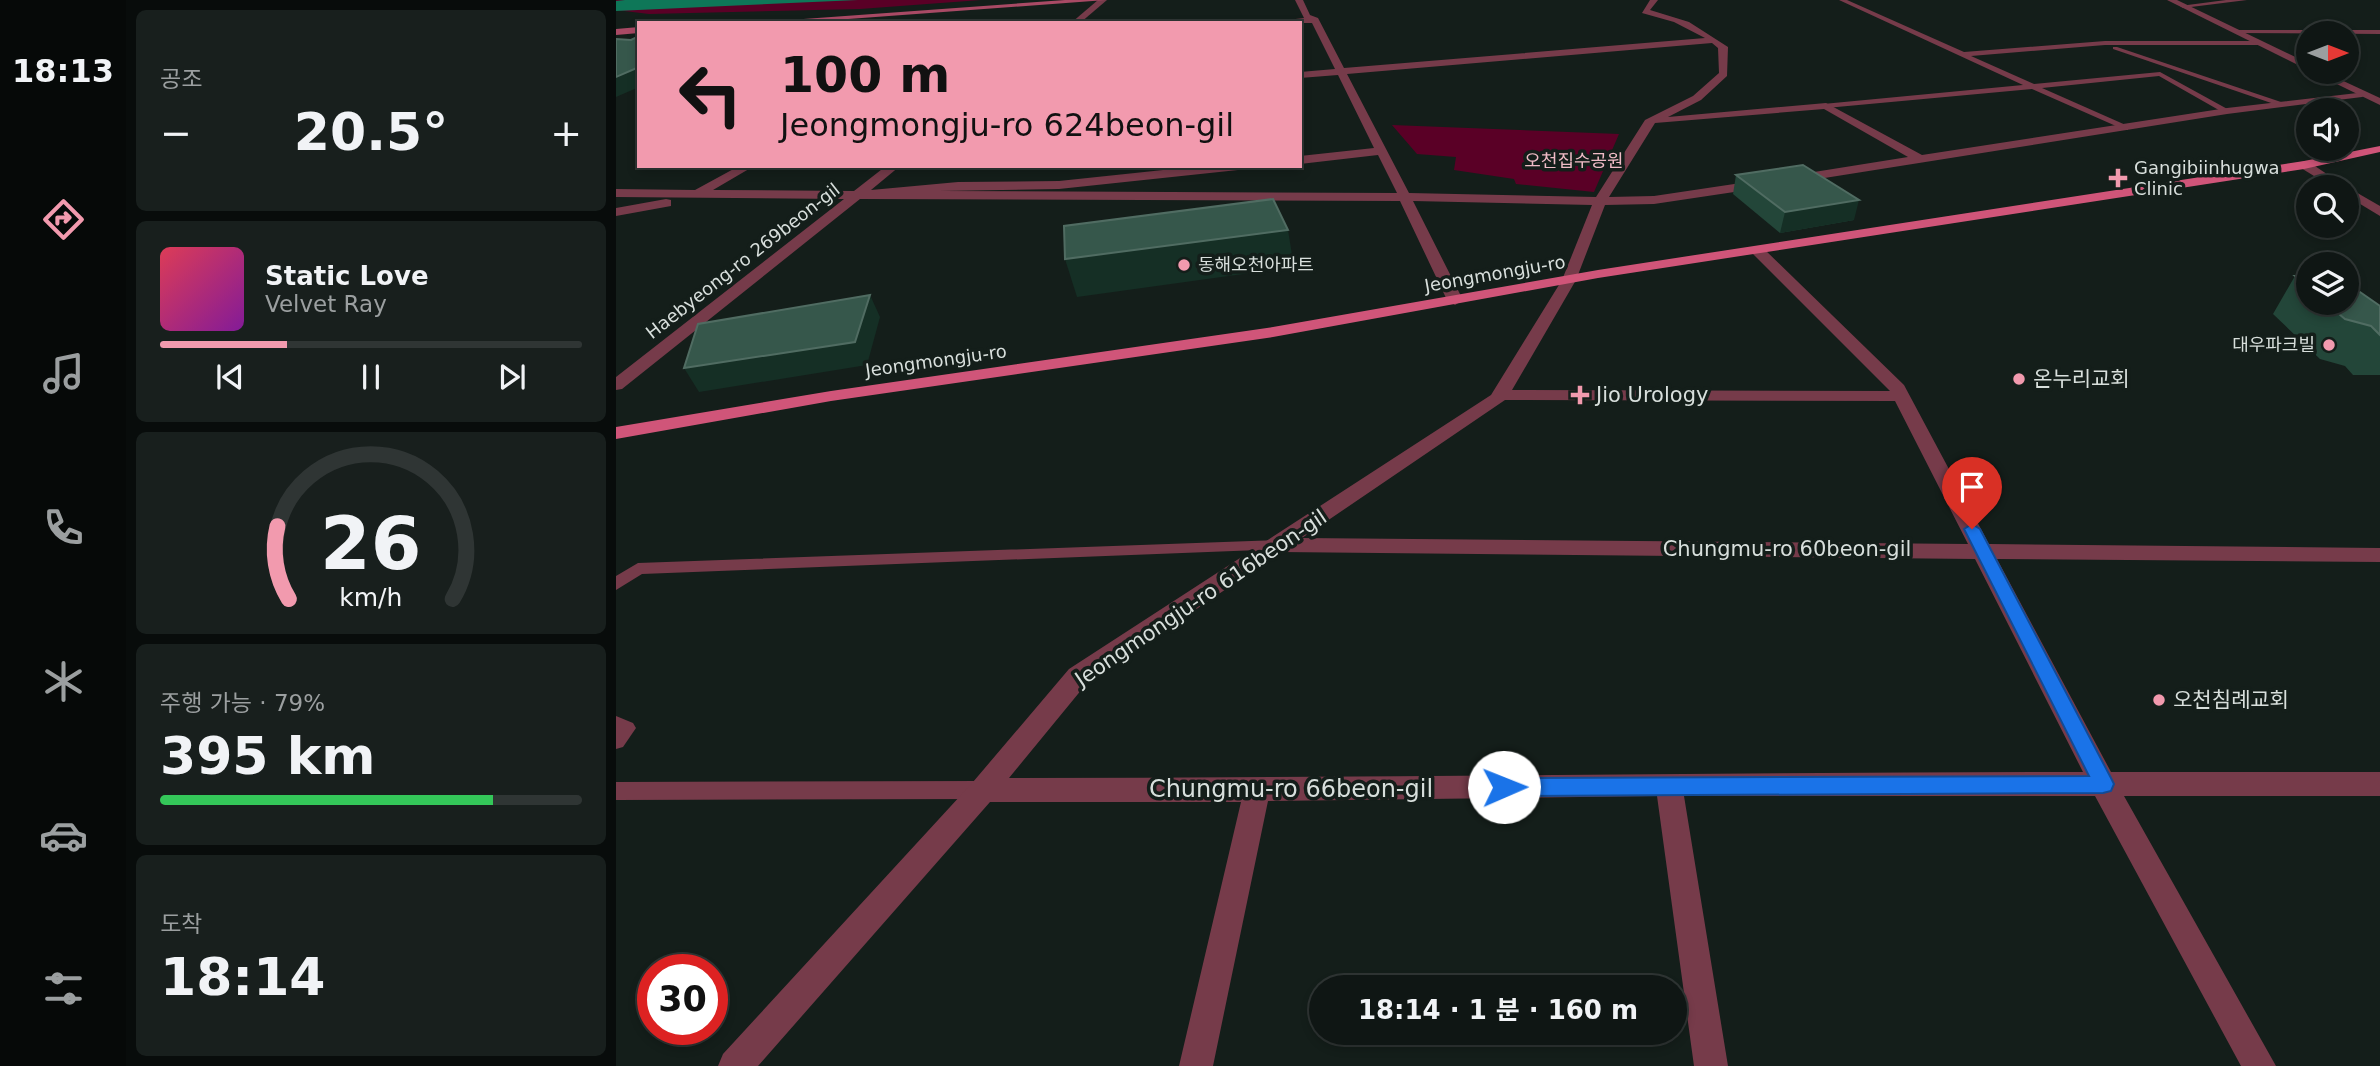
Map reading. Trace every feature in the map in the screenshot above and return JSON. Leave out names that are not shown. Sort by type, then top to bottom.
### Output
[{"type":"main road","points":[[807,21],[1103,0]]},
{"type":"main road","points":[[616,32],[637,30]]},
{"type":"main road","name":"Jeongmongju-ro","points":[[616,433],[831,396],[1273,332],[1569,280],[2305,165],[2380,149]]},
{"type":"street","points":[[1077,21],[1103,0]]},
{"type":"street","points":[[1299,0],[1307,17],[1315,20],[1455,300]]},
{"type":"street","points":[[1649,122],[1698,97],[1724,74],[1723,47],[1703,31],[1673,17],[1645,11],[1654,0]]},
{"type":"street","points":[[2171,0],[2296,61]]},
{"type":"street","points":[[1299,21],[1315,20]]},
{"type":"street","points":[[1302,75],[1714,40]]},
{"type":"street","points":[[2343,84],[2380,102]]},
{"type":"street","points":[[616,193],[1654,200],[2283,104],[2380,85]]},
{"type":"street","points":[[1649,122],[1826,106],[1920,159]]},
{"type":"street","name":"Jeongmongju-ro 616beon-gil","points":[[735,1066],[983,790],[1079,676],[1500,394],[1569,280],[1600,201],[1649,122]]},
{"type":"street","points":[[1302,160],[1382,151]]},
{"type":"street","points":[[2305,165],[2321,175]]},
{"type":"street","points":[[696,194],[744,168]]},
{"type":"street","name":"Haebyeong-ro 269beon-gil","points":[[616,385],[891,168]]},
{"type":"street","points":[[857,195],[1030,180],[1059,185],[1219,168]]},
{"type":"street","points":[[616,212],[716,194]]},
{"type":"street","points":[[2359,199],[2380,212]]},
{"type":"street","points":[[1757,250],[1898,389],[2103,784],[2259,1066]]},
{"type":"street","points":[[1500,394],[1902,396]]},
{"type":"street","name":"Chungmu-ro 60beon-gil","points":[[1278,545],[2380,555]]},
{"type":"street","points":[[1669,784],[1711,1066]]},
{"type":"street","name":"Chungmu-ro 66beon-gil","points":[[983,790],[1257,790],[1669,784],[2380,784]]},
{"type":"street","points":[[1196,1066],[1257,790]]},
{"type":"lane","points":[[1842,0],[2125,128]]},
{"type":"lane","points":[[2183,6],[2244,0]]},
{"type":"lane","points":[[2235,31],[2380,32]]},
{"type":"lane","points":[[1963,55],[2109,45],[2258,43]]},
{"type":"lane","points":[[2109,45],[2227,111]]},
{"type":"lane","points":[[2109,45],[2283,104]]},
{"type":"lane","points":[[1826,106],[2160,74]]},
{"type":"lane","points":[[616,584],[638,569],[1278,545]]},
{"type":"lane","points":[[616,724],[626,728],[616,741]]},
{"type":"lane","points":[[616,791],[983,790]]},
{"type":"green space","points":[[616,0],[981,0],[860,9],[649,14],[616,10]]},
{"type":"green space","name":"오천집수공원","points":[[1392,125],[1619,134],[1594,192],[1516,184],[1514,179],[1454,170],[1456,157],[1417,154]]},
{"type":"shaded area","points":[[858,0],[616,11],[616,1]]},
{"type":"building","points":[[637,37],[637,68],[616,77],[616,39],[631,40]]},
{"type":"building","points":[[1803,165],[1859,200],[1785,212],[1736,175]]},
{"type":"building","points":[[1273,199],[1288,230],[1065,259],[1064,226]]},
{"type":"building","points":[[2359,291],[2380,306],[2380,335],[2371,326],[2345,319],[2340,315],[2359,315]]},
{"type":"building","points":[[870,295],[855,342],[684,368],[698,324]]},
{"type":"place","name":"Gangibiinhugwa Clinic","points":[[2118,178]]},
{"type":"place","name":"동해오천아파트","points":[[1184,265]]},
{"type":"place","name":"대우파크빌","points":[[2329,345]]},
{"type":"place","name":"온누리교회","points":[[2019,379]]},
{"type":"place","name":"Jio Urology","points":[[1580,395]]},
{"type":"place","name":"오천침례교회","points":[[2159,700]]},
{"type":"route","points":[[1504,787],[1669,784],[2103,784],[1972,529]]}]
